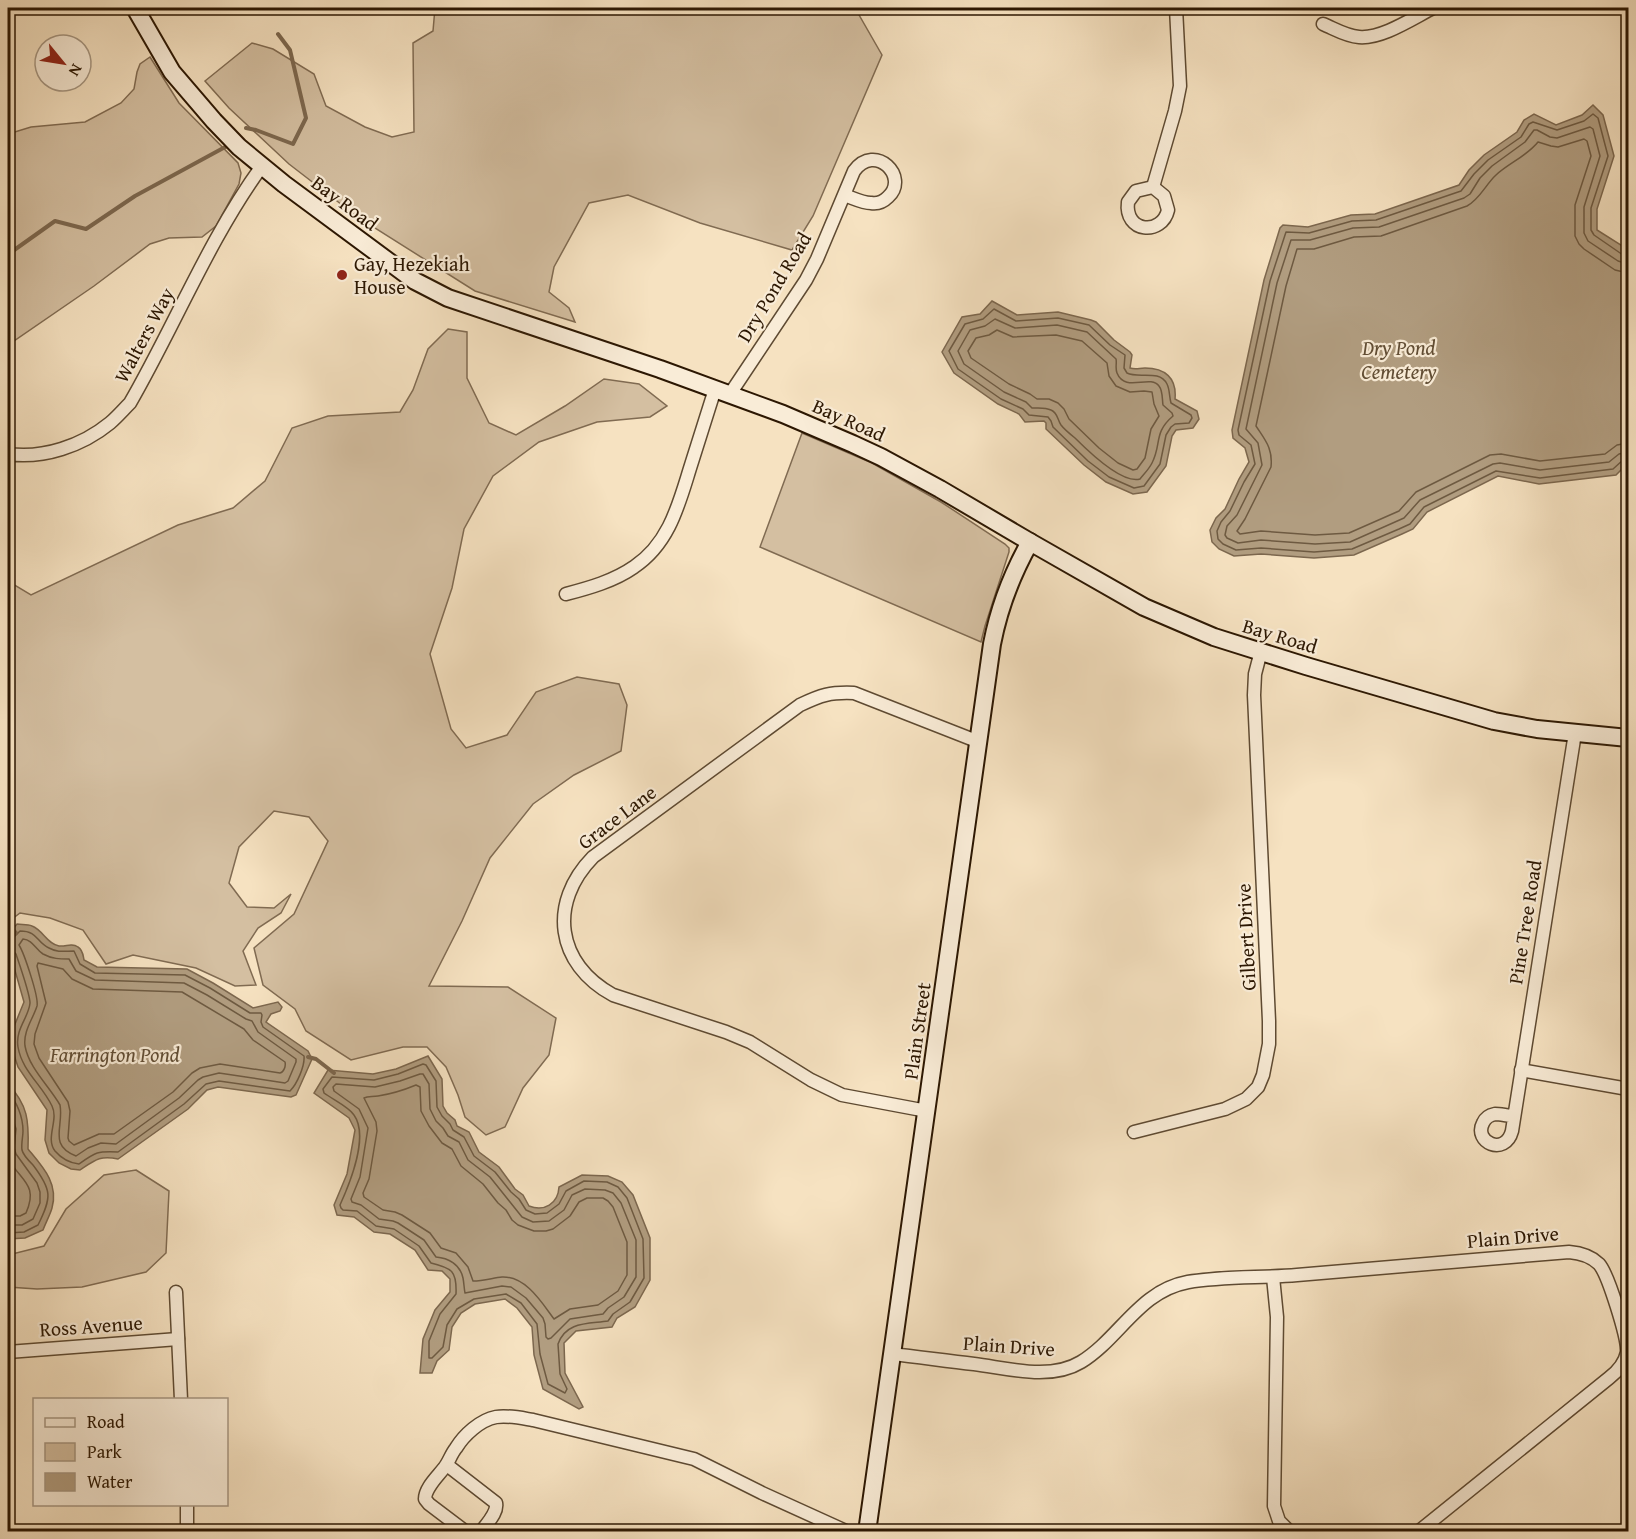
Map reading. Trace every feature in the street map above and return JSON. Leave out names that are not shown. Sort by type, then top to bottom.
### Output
[{"type":"main road","name":"Bay Road","points":[[135,8],[172,72],[239,147],[415,281],[448,298],[660,369],[783,414],[881,457],[1144,607],[1214,637],[1485,719],[1523,727],[1629,738]]},
{"type":"main road","name":"Plain Street","points":[[867,1532],[995,628],[1010,581],[1030,542]]},
{"type":"street","points":[[1153,187],[1180,86],[1176,8]]},
{"type":"street","points":[[1323,24],[1350,36],[1366,37],[1389,30],[1433,8]]},
{"type":"street","name":"Walters Way","points":[[8,454],[23,456],[55,451],[87,438],[110,423],[130,403],[217,237],[242,194],[262,166]]},
{"type":"street","name":"Dry Pond Road","points":[[566,594],[593,587],[624,574],[643,561],[660,544],[675,516],[722,392],[807,277],[822,250],[844,195]]},
{"type":"street","name":"Gilbert Drive","points":[[1134,1132],[1225,1108],[1246,1099],[1258,1087],[1263,1075],[1269,1044],[1269,1021],[1254,695],[1255,674],[1261,651]]},
{"type":"street","name":"Grace Lane","points":[[927,1111],[842,1095],[811,1080],[750,1042],[613,995],[600,988],[579,968],[572,955],[564,926],[564,911],[574,881],[593,857],[800,705],[819,696],[854,693],[979,742]]},
{"type":"street","name":"Pine Tree Road","points":[[1514,1116],[1575,733]]},
{"type":"street","points":[[1521,1070],[1629,1089]]},
{"type":"street","name":"Plain Drive","points":[[892,1354],[1028,1371],[1059,1370],[1070,1368],[1081,1362],[1100,1347],[1150,1298],[1174,1286],[1203,1280],[1273,1277],[1569,1252],[1582,1254],[1592,1259],[1604,1271],[1626,1342],[1627,1353],[1620,1367],[1614,1375],[1418,1532]]},
{"type":"street","points":[[1273,1277],[1277,1317],[1274,1506],[1279,1521],[1290,1532]]},
{"type":"street","points":[[176,1292],[181,1398]]},
{"type":"street","name":"Ross Avenue","points":[[8,1352],[178,1340]]},
{"type":"street","points":[[466,1532],[429,1504],[424,1499],[425,1492],[447,1465],[460,1442],[473,1429],[489,1419],[510,1417],[533,1420],[694,1459],[848,1532]]},
{"type":"street","points":[[447,1465],[496,1503],[495,1512],[481,1532]]},
{"type":"street","points":[[187,1506],[187,1532]]},
{"type":"green space","points":[[435,8],[855,8],[882,55],[813,216],[792,250],[700,223],[628,195],[589,203],[554,267],[549,292],[569,308],[575,322],[475,291],[359,218],[289,164],[229,108],[205,81],[252,43],[273,49],[314,74],[326,106],[365,127],[392,137],[414,132],[413,43],[433,31]]},
{"type":"green space","points":[[150,57],[179,103],[238,163],[241,173],[239,184],[216,226],[202,237],[169,238],[150,244],[8,345],[8,134],[31,127],[85,122],[121,103],[134,89],[140,64]]},
{"type":"green space","points":[[448,329],[467,332],[467,378],[489,423],[516,435],[565,406],[604,379],[639,384],[667,406],[650,417],[597,422],[539,442],[493,476],[464,529],[452,588],[430,654],[451,729],[466,748],[507,735],[536,692],[577,677],[619,684],[627,705],[621,751],[574,775],[533,804],[490,858],[462,921],[429,986],[508,987],[556,1018],[549,1055],[523,1088],[505,1127],[486,1135],[465,1117],[446,1067],[427,1047],[403,1047],[351,1060],[306,1031],[295,1009],[263,985],[254,948],[294,914],[328,841],[309,817],[274,811],[239,847],[229,883],[247,907],[274,908],[291,894],[281,913],[258,928],[243,951],[256,985],[235,986],[196,968],[133,955],[106,964],[83,930],[50,918],[20,913],[8,922],[8,581],[31,595],[178,525],[233,508],[265,481],[292,428],[328,416],[400,412],[413,390],[428,349]]},
{"type":"green space","points":[[802,433],[872,463],[941,502],[1009,548],[981,642],[760,547]]},
{"type":"green space","points":[[136,1170],[169,1191],[166,1253],[146,1272],[82,1287],[37,1289],[8,1287],[8,1255],[44,1246],[66,1209],[104,1175]]},
{"type":"water","name":"Dry Pond Cemetery","points":[[1593,105],[1603,115],[1614,156],[1597,209],[1597,230],[1628,252],[1628,463],[1616,475],[1539,484],[1498,476],[1427,512],[1413,529],[1354,555],[1314,558],[1261,554],[1234,556],[1219,549],[1212,542],[1210,530],[1216,518],[1225,509],[1249,462],[1245,448],[1233,438],[1232,430],[1264,280],[1280,228],[1283,225],[1308,227],[1351,215],[1375,214],[1459,185],[1469,170],[1484,155],[1517,132],[1524,120],[1534,114],[1556,125],[1582,115]]},
{"type":"water","points":[[992,301],[1017,315],[1058,312],[1096,322],[1130,352],[1132,355],[1130,368],[1152,368],[1164,372],[1172,380],[1175,399],[1197,411],[1199,419],[1193,428],[1176,430],[1172,436],[1166,466],[1147,492],[1133,494],[1106,482],[1084,465],[1046,429],[1044,421],[1025,422],[1019,414],[998,404],[954,373],[942,352],[962,317],[980,314]]},
{"type":"water","name":"Farrington Pond","points":[[17,924],[36,928],[55,945],[71,945],[80,948],[84,960],[97,967],[187,969],[253,1008],[278,1002],[282,1007],[280,1011],[271,1014],[266,1022],[308,1051],[312,1059],[296,1095],[291,1097],[218,1087],[207,1090],[188,1109],[118,1159],[98,1159],[80,1170],[71,1169],[59,1163],[49,1153],[45,1140],[47,1110],[18,1067],[11,1046],[13,1029],[24,1002],[8,946],[8,935]]},
{"type":"water","points":[[428,1056],[442,1079],[443,1106],[447,1113],[455,1120],[457,1126],[469,1132],[479,1152],[499,1167],[515,1189],[523,1195],[529,1206],[540,1208],[549,1205],[556,1198],[559,1187],[582,1175],[608,1176],[622,1182],[633,1195],[650,1238],[650,1280],[635,1307],[617,1318],[612,1327],[576,1331],[564,1343],[565,1373],[583,1407],[579,1409],[543,1389],[534,1355],[532,1327],[517,1308],[505,1299],[475,1304],[461,1313],[452,1327],[449,1350],[437,1361],[432,1373],[420,1373],[423,1339],[435,1310],[450,1292],[450,1279],[442,1271],[428,1270],[415,1250],[390,1234],[374,1232],[354,1217],[337,1215],[334,1205],[347,1174],[355,1130],[349,1118],[314,1093],[328,1070],[373,1074],[396,1069]]},
{"type":"water","points":[[8,1084],[23,1106],[28,1130],[28,1149],[48,1176],[54,1199],[43,1230],[25,1238],[8,1239]]},
{"type":"waterway","points":[[246,128],[293,144],[306,118],[290,50],[278,34]]},
{"type":"waterway","points":[[8,253],[55,221],[86,229],[135,196],[227,146]]},
{"type":"waterway","points":[[8,925],[16,933]]},
{"type":"waterway","points":[[308,1057],[316,1059],[334,1073]]},
{"type":"place","name":"Gay, Hezekiah House","points":[[342,275]]}]
